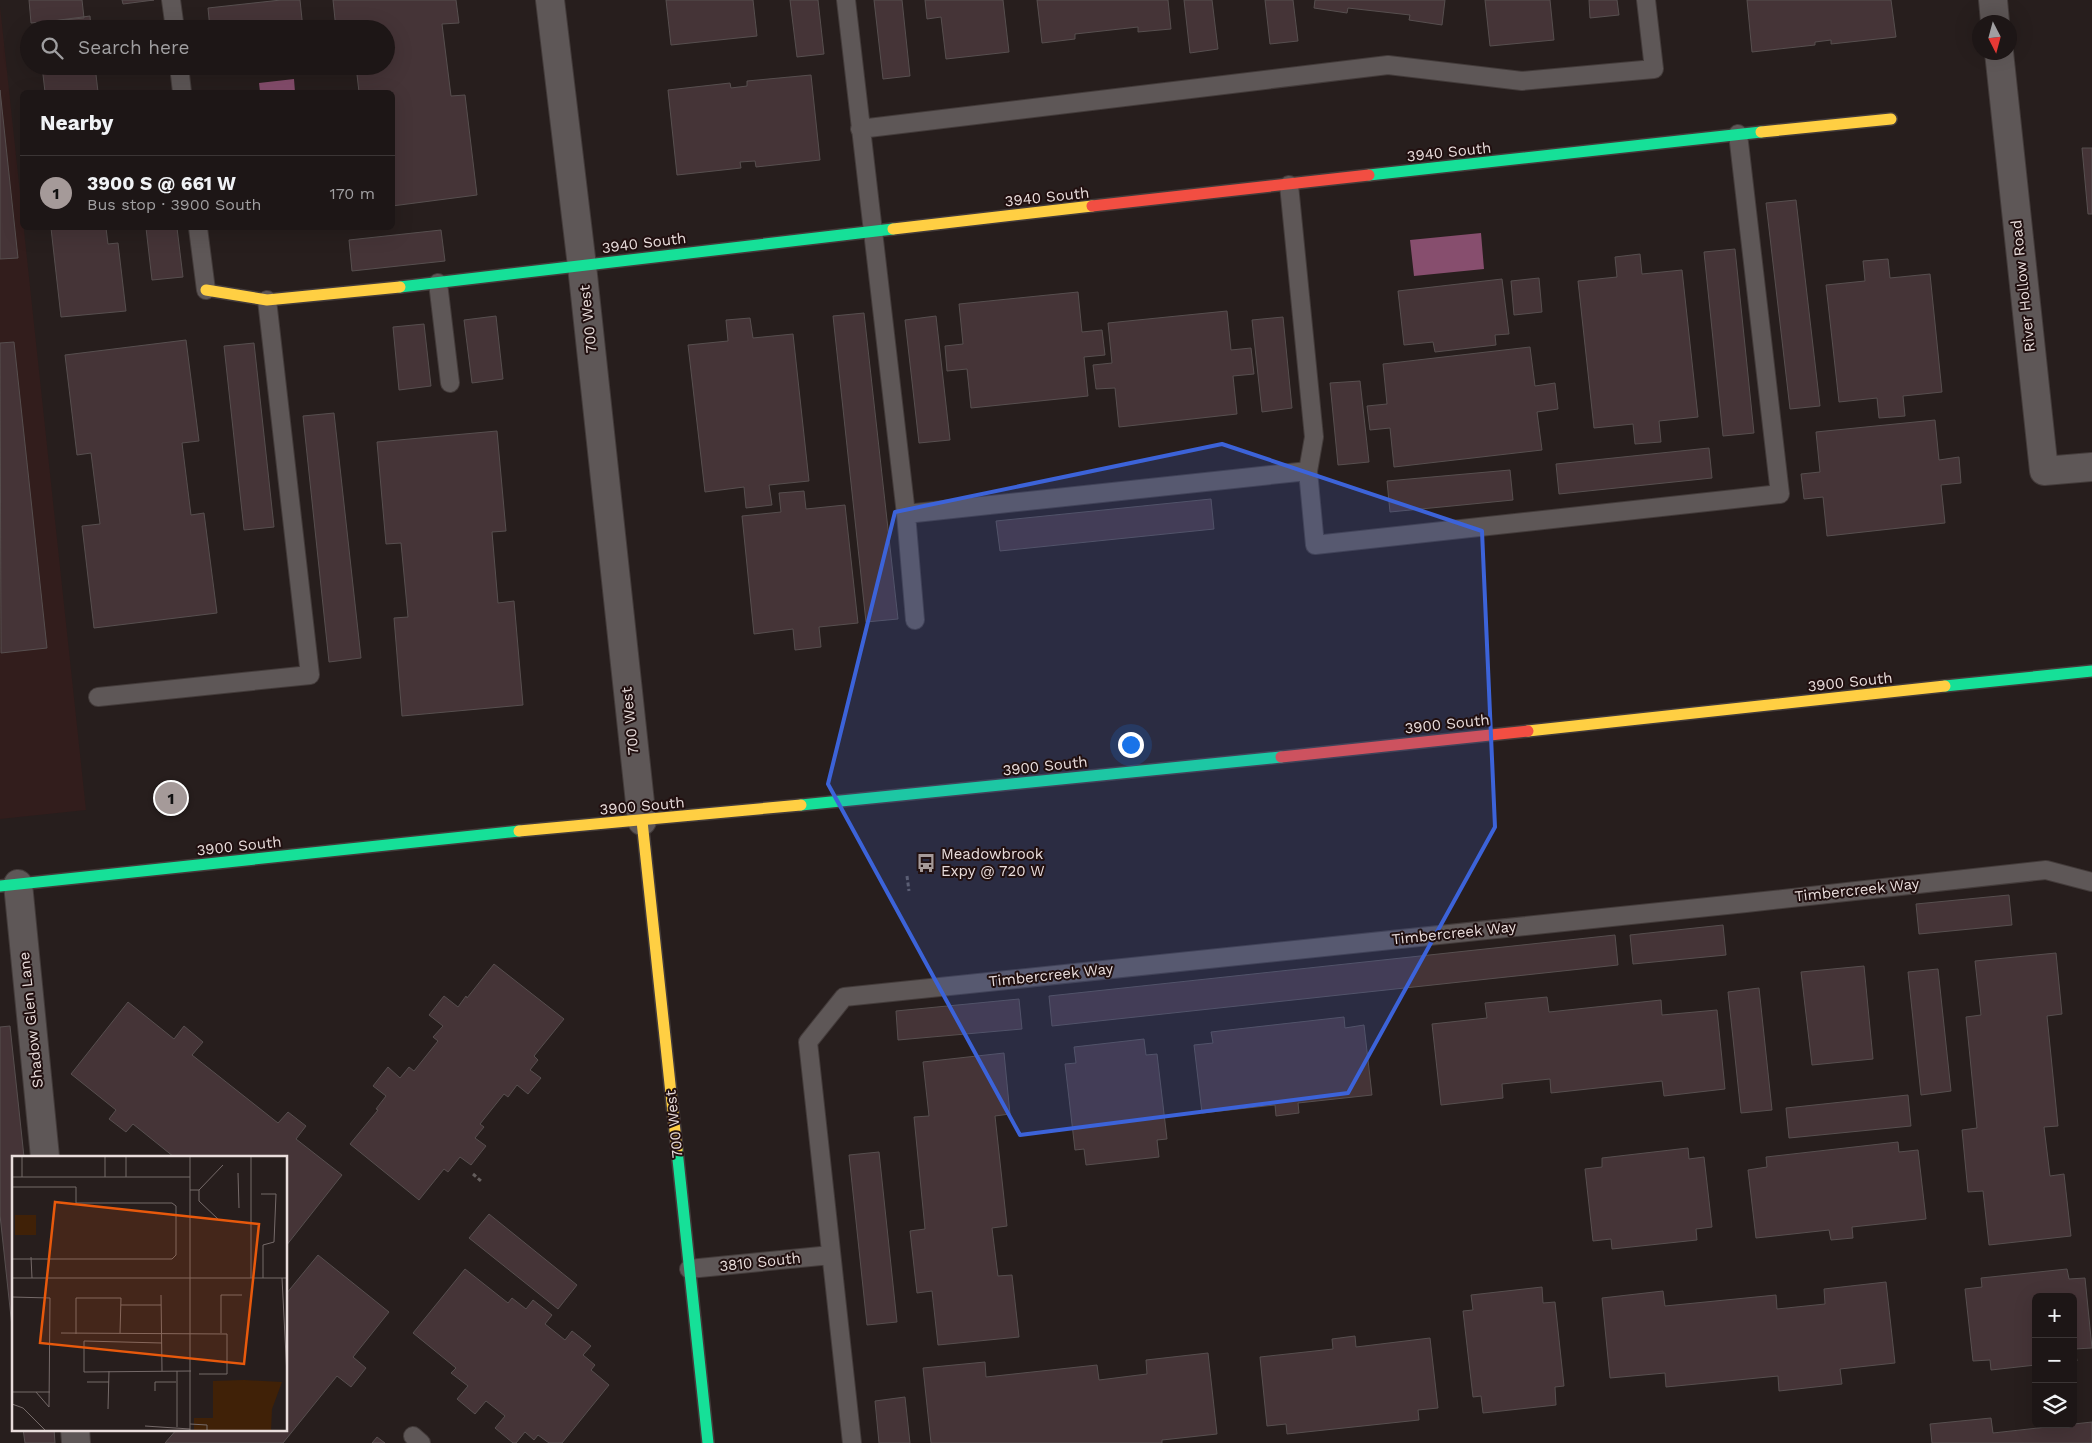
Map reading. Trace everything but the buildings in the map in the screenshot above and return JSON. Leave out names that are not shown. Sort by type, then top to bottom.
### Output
[{"type":"street","name":"700 West","points":[[550,0],[582,266],[708,1443]]},
{"type":"street","points":[[1993,0],[1994,15]]},
{"type":"street","name":"River Hollow Road","points":[[2000,60],[2044,471],[2092,467]]},
{"type":"street","name":"3940 South","points":[[206,290],[267,300],[438,283],[1738,134],[1891,120]]},
{"type":"street","name":"3900 South","points":[[9,885],[440,839],[1051,781],[2092,671]]},
{"type":"street","name":"Shadow Glen Lane","points":[[9,885],[46,1156]]},
{"type":"street","points":[[75,1430],[76,1443]]},
{"type":"lane","points":[[171,0],[174,20]]},
{"type":"lane","points":[[846,0],[906,514],[915,620]]},
{"type":"lane","points":[[860,129],[1388,65],[1522,81],[1654,69],[1646,0]]},
{"type":"lane","points":[[180,75],[182,90]]},
{"type":"lane","points":[[1289,185],[1314,437],[1308,471],[1315,544],[1780,494],[1738,134]]},
{"type":"lane","points":[[198,230],[206,290]]},
{"type":"lane","points":[[438,283],[450,383]]},
{"type":"lane","points":[[98,698],[310,675],[267,300]]},
{"type":"lane","points":[[906,514],[1308,471]]},
{"type":"lane","name":"Timbercreek Way","points":[[852,1443],[808,1042],[844,997],[2046,870],[2092,882]]},
{"type":"lane","name":"3810 South","points":[[689,1269],[831,1256]]},
{"type":"path","points":[[907,876],[909,891]]},
{"type":"path","points":[[473,1174],[481,1181]]},
{"type":"highlighted area","points":[[1222,444],[1482,531],[1495,827],[1348,1093],[1020,1135],[828,784],[895,512]]},
{"type":"shaded area","points":[[0,6],[20,193],[20,230],[24,230],[86,810],[0,819]]},
{"type":"shaded area","points":[[294,79],[295,90],[260,90],[259,83]]},
{"type":"shaded area","points":[[1481,233],[1484,269],[1414,276],[1410,240]]},
{"type":"traffic: fast","points":[[1369,175],[1761,132]]},
{"type":"traffic: fast","points":[[400,287],[893,229]]},
{"type":"traffic: fast","points":[[1945,686],[2092,671]]},
{"type":"traffic: fast","points":[[801,805],[1281,757]]},
{"type":"traffic: fast","points":[[0,886],[519,831]]},
{"type":"traffic: fast","points":[[677,1150],[708,1443]]},
{"type":"traffic: slow","points":[[1761,132],[1891,119]]},
{"type":"traffic: slow","points":[[893,229],[1092,206]]},
{"type":"traffic: slow","points":[[206,290],[267,300],[400,287]]},
{"type":"traffic: slow","points":[[1528,731],[1945,686]]},
{"type":"traffic: slow","points":[[519,831],[801,805]]},
{"type":"traffic: slow","points":[[642,821],[677,1150]]},
{"type":"traffic: jam","points":[[1092,206],[1369,175]]},
{"type":"traffic: jam","points":[[1281,757],[1528,731]]},
{"type":"place","name":"3900 S @ 661 W","points":[[171,798]]},
{"type":"place","name":"Meadowbrook Expy @ 720 W","points":[[926,863]]}]
